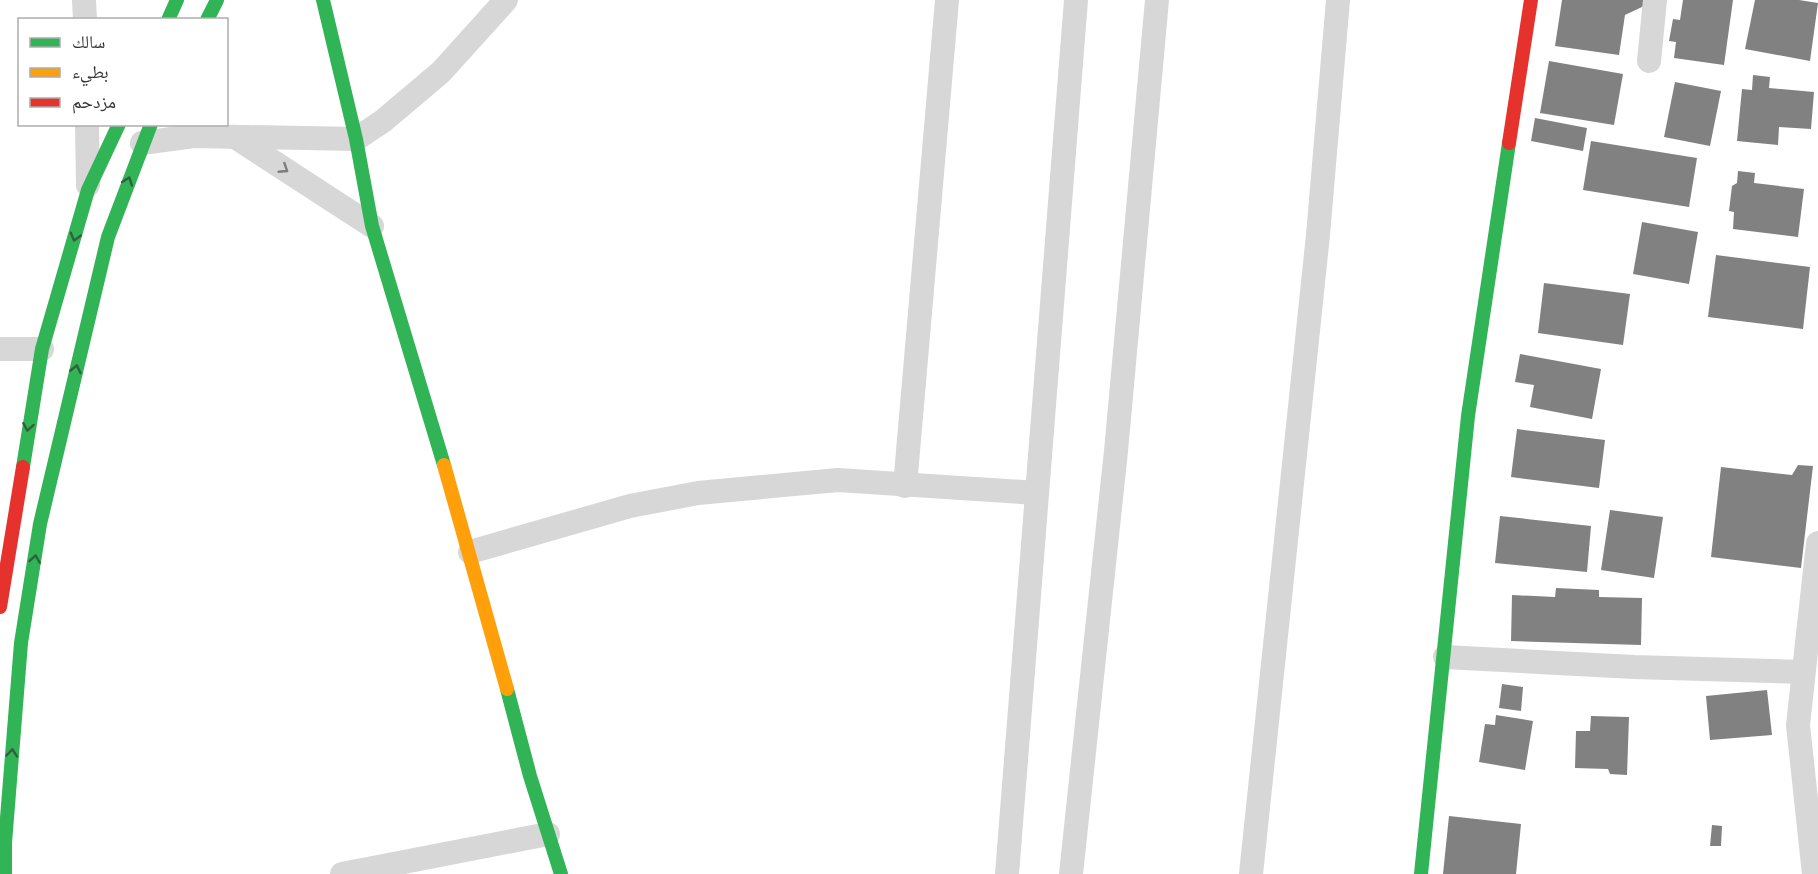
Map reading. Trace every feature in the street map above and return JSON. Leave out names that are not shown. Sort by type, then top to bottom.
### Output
[{"type":"street","points":[[84,0],[85,18]]},
{"type":"street","points":[[169,18],[177,0]]},
{"type":"street","points":[[208,18],[217,0]]},
{"type":"street","points":[[323,0],[356,139],[372,226],[471,552],[530,776],[561,874]]},
{"type":"street","points":[[5,874],[5,843],[21,643],[40,524],[108,237],[146,134],[356,139],[383,121],[441,72],[506,0]]},
{"type":"street","points":[[905,486],[947,0]]},
{"type":"street","points":[[1007,874],[1076,0]]},
{"type":"street","points":[[1071,874],[1117,439],[1157,0]]},
{"type":"street","points":[[1251,874],[1318,235],[1338,0]]},
{"type":"street","points":[[1421,874],[1468,416],[1531,0]]},
{"type":"street","points":[[1649,61],[1655,0]]},
{"type":"street","points":[[87,126],[88,190]]},
{"type":"street","points":[[0,607],[42,349],[88,190],[117,126]]},
{"type":"street","points":[[236,137],[372,226]]},
{"type":"street","points":[[0,349],[42,349]]},
{"type":"street","points":[[471,552],[630,506],[698,493],[838,480],[1037,493]]},
{"type":"street","points":[[1814,874],[1808,725],[1803,672],[1818,543]]},
{"type":"street","points":[[1445,657],[1803,672]]},
{"type":"street","points":[[342,874],[548,834]]},
{"type":"building","points":[[1562,0],[1644,0],[1644,6],[1625,15],[1619,55],[1555,46]]},
{"type":"building","points":[[1683,0],[1733,0],[1724,65],[1674,58],[1676,42],[1669,41],[1673,19],[1680,20]]},
{"type":"building","points":[[1755,0],[1799,0],[1818,3],[1810,61],[1745,49]]},
{"type":"building","points":[[1549,61],[1623,74],[1614,125],[1540,113]]},
{"type":"building","points":[[1753,75],[1770,77],[1769,88],[1814,92],[1811,129],[1779,127],[1778,145],[1737,141],[1742,89],[1752,90]]},
{"type":"building","points":[[1675,82],[1721,91],[1710,146],[1664,137]]},
{"type":"building","points":[[1535,118],[1587,128],[1583,151],[1531,141]]},
{"type":"building","points":[[1591,141],[1697,158],[1689,207],[1583,190]]},
{"type":"building","points":[[1738,171],[1755,173],[1754,183],[1804,189],[1798,237],[1733,229],[1734,212],[1729,211],[1732,186],[1737,183]]},
{"type":"building","points":[[1642,222],[1698,232],[1689,284],[1633,274]]},
{"type":"building","points":[[1716,255],[1810,267],[1803,329],[1708,317]]},
{"type":"building","points":[[1544,283],[1630,294],[1623,345],[1538,333]]},
{"type":"building","points":[[1520,354],[1601,369],[1592,419],[1530,407],[1534,385],[1515,382]]},
{"type":"building","points":[[1517,429],[1605,440],[1599,488],[1511,477]]},
{"type":"building","points":[[1798,465],[1813,466],[1801,568],[1711,557],[1721,467],[1792,475]]},
{"type":"building","points":[[1610,510],[1663,517],[1654,578],[1601,570]]},
{"type":"building","points":[[1500,516],[1591,526],[1587,572],[1495,563]]},
{"type":"building","points":[[1556,588],[1599,590],[1599,597],[1642,598],[1641,645],[1511,641],[1512,595],[1555,597]]},
{"type":"building","points":[[1502,684],[1523,687],[1521,711],[1499,708]]},
{"type":"building","points":[[1767,690],[1772,735],[1710,740],[1706,696]]},
{"type":"building","points":[[1496,715],[1533,721],[1525,770],[1479,762],[1485,724],[1495,725]]},
{"type":"building","points":[[1591,716],[1629,717],[1627,775],[1610,774],[1608,769],[1575,768],[1576,731],[1590,731]]},
{"type":"building","points":[[1449,816],[1521,824],[1516,874],[1443,874]]},
{"type":"building","points":[[1712,825],[1722,826],[1721,846],[1710,846]]},
{"type":"traffic: fast","points":[[169,18],[177,0]]},
{"type":"traffic: fast","points":[[208,18],[217,0]]},
{"type":"traffic: fast","points":[[323,0],[356,139],[372,226],[444,465]]},
{"type":"traffic: fast","points":[[23,467],[42,349],[88,190],[118,126]]},
{"type":"traffic: fast","points":[[5,874],[5,843],[21,643],[40,524],[108,237],[150,126]]},
{"type":"traffic: fast","points":[[1421,874],[1468,416],[1509,143]]},
{"type":"traffic: fast","points":[[507,689],[530,776],[561,874]]},
{"type":"traffic: slow","points":[[444,465],[507,689]]},
{"type":"traffic: jam","points":[[1509,143],[1531,0]]},
{"type":"traffic: jam","points":[[0,607],[23,467]]}]
